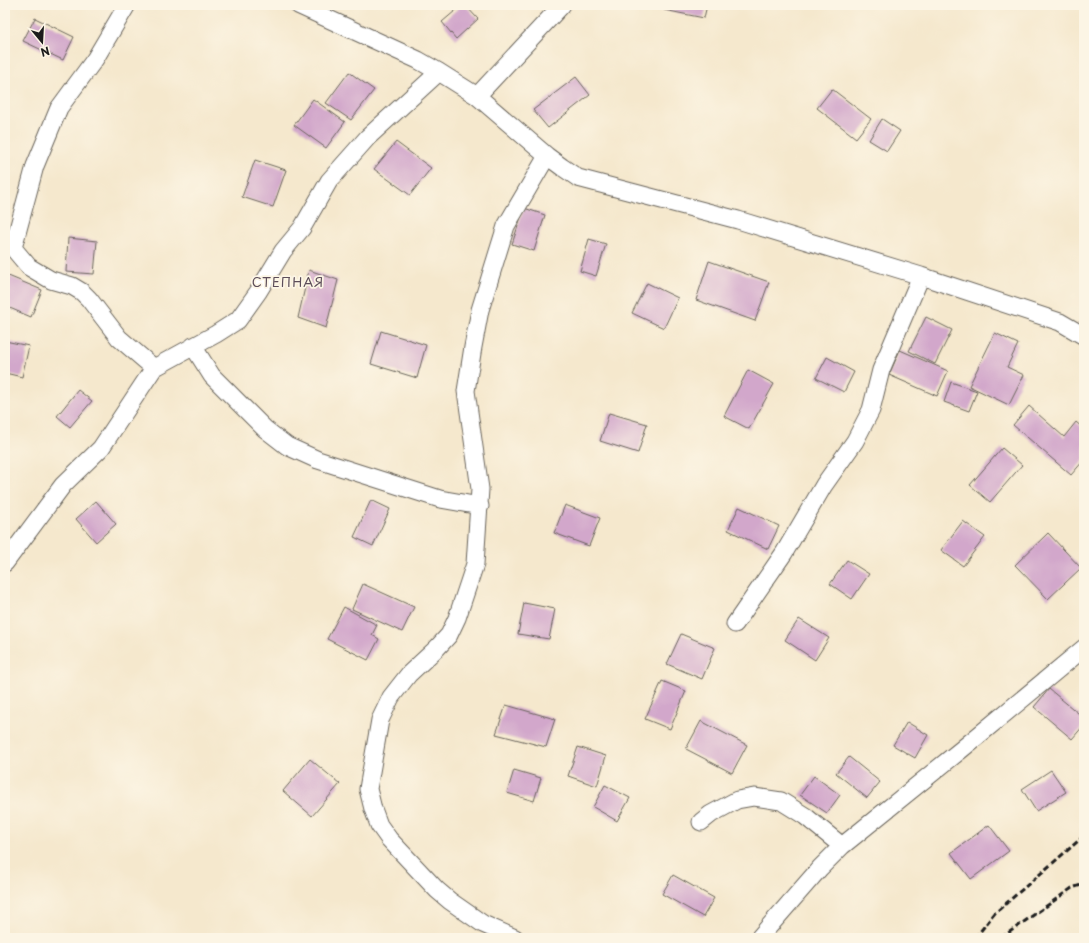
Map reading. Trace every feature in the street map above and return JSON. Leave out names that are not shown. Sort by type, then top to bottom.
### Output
[{"type":"street","points":[[127,5],[95,59],[59,108],[35,166],[9,246],[29,267],[51,280],[72,286],[82,292],[119,338],[154,368]]},
{"type":"street","points":[[298,5],[418,60],[439,72],[477,96],[547,156],[578,178],[738,220],[921,276],[1060,322],[1084,336]]},
{"type":"street","points":[[477,96],[562,5]]},
{"type":"street","points":[[5,563],[63,485],[101,448],[154,368],[216,334],[238,320],[258,292],[283,252],[302,228],[329,181],[368,137],[439,72]]},
{"type":"street","points":[[515,938],[483,924],[437,890],[389,839],[379,825],[373,810],[368,789],[380,720],[391,697],[409,674],[449,635],[457,618],[476,564],[480,489],[466,391],[480,310],[506,226],[547,156]]},
{"type":"street","points":[[735,624],[784,553],[824,485],[855,441],[872,410],[881,370],[921,276]]},
{"type":"street","points":[[192,346],[212,376],[265,429],[287,446],[318,460],[440,499],[480,506]]},
{"type":"street","points":[[759,938],[820,868],[842,846],[1084,648]]},
{"type":"street","points":[[701,822],[711,814],[737,800],[754,797],[781,801],[806,816],[842,846]]},
{"type":"building","points":[[462,5],[465,5],[478,19],[456,39],[442,22]]},
{"type":"building","points":[[665,5],[707,5],[704,18],[664,10]]},
{"type":"building","points":[[35,18],[74,37],[63,60],[23,41]]},
{"type":"building","points":[[349,72],[374,90],[351,120],[326,103]]},
{"type":"building","points":[[576,77],[590,95],[548,128],[533,110]]},
{"type":"building","points":[[832,89],[871,119],[856,138],[817,108]]},
{"type":"building","points":[[313,99],[345,122],[326,148],[294,125]]},
{"type":"building","points":[[882,119],[900,131],[887,151],[869,140]]},
{"type":"building","points":[[396,142],[431,168],[410,195],[374,169]]},
{"type":"building","points":[[255,160],[286,170],[273,207],[242,197]]},
{"type":"building","points":[[524,208],[545,215],[534,251],[512,244]]},
{"type":"building","points":[[68,238],[97,241],[94,274],[66,272]]},
{"type":"building","points":[[589,239],[606,244],[596,276],[580,271]]},
{"type":"building","points":[[709,261],[769,282],[755,321],[696,300]]},
{"type":"building","points":[[309,270],[338,280],[326,328],[298,318]]},
{"type":"building","points":[[6,275],[42,290],[31,317],[5,306]]},
{"type":"building","points":[[647,283],[678,298],[664,328],[632,313]]},
{"type":"building","points":[[926,317],[952,330],[935,364],[909,351]]},
{"type":"building","points":[[381,331],[426,345],[417,378],[371,364]]},
{"type":"building","points":[[995,333],[1018,344],[1007,367],[1024,375],[1009,405],[969,386]]},
{"type":"building","points":[[5,341],[29,346],[22,377],[5,373]]},
{"type":"building","points":[[900,350],[948,371],[937,396],[889,375]]},
{"type":"building","points":[[827,357],[854,372],[844,392],[816,378]]},
{"type":"building","points":[[748,370],[774,384],[749,429],[724,416]]},
{"type":"building","points":[[951,382],[977,391],[969,411],[944,402]]},
{"type":"building","points":[[78,390],[92,401],[70,427],[57,416]]},
{"type":"building","points":[[1029,406],[1064,437],[1076,422],[1084,429],[1084,460],[1071,475],[1013,425]]},
{"type":"building","points":[[609,413],[647,424],[638,453],[600,441]]},
{"type":"building","points":[[1002,448],[1022,465],[990,502],[970,485]]},
{"type":"building","points":[[371,500],[390,509],[373,546],[354,537]]},
{"type":"building","points":[[96,501],[116,524],[96,542],[76,519]]},
{"type":"building","points":[[565,505],[600,518],[589,546],[554,533]]},
{"type":"building","points":[[739,507],[779,526],[768,549],[728,530]]},
{"type":"building","points":[[963,521],[985,537],[963,566],[941,550]]},
{"type":"building","points":[[1048,533],[1081,568],[1048,599],[1015,565]]},
{"type":"building","points":[[847,560],[869,574],[852,599],[830,584]]},
{"type":"building","points":[[363,584],[414,607],[402,632],[352,609]]},
{"type":"building","points":[[524,603],[555,609],[549,639],[518,634]]},
{"type":"building","points":[[344,607],[377,625],[372,635],[379,639],[368,660],[327,639]]},
{"type":"building","points":[[799,619],[829,638],[815,660],[785,640]]},
{"type":"building","points":[[681,634],[715,648],[702,679],[667,664]]},
{"type":"building","points":[[662,681],[686,691],[670,729],[645,719]]},
{"type":"building","points":[[1049,689],[1084,718],[1084,725],[1072,739],[1034,707]]},
{"type":"building","points":[[506,705],[555,719],[546,747],[496,734]]},
{"type":"building","points":[[701,721],[747,745],[732,773],[686,749]]},
{"type":"building","points":[[907,722],[928,735],[915,758],[893,745]]},
{"type":"building","points":[[578,747],[606,756],[597,786],[568,776]]},
{"type":"building","points":[[849,757],[880,782],[867,798],[836,773]]},
{"type":"building","points":[[310,759],[340,784],[312,816],[283,791]]},
{"type":"building","points":[[514,770],[541,778],[534,801],[507,793]]},
{"type":"building","points":[[1051,770],[1066,792],[1036,811],[1022,789]]},
{"type":"building","points":[[814,776],[840,795],[827,813],[800,795]]},
{"type":"building","points":[[605,785],[630,798],[617,821],[593,807]]},
{"type":"building","points":[[989,825],[1009,851],[971,879],[951,853]]},
{"type":"building","points":[[673,875],[714,898],[703,917],[662,894]]},
{"type":"railway","points":[[975,938],[995,913],[1084,836]]},
{"type":"railway","points":[[1001,938],[1072,888],[1084,884]]},
{"type":"district","name":"СТЕПНАЯ","points":[[288,282]]}]
